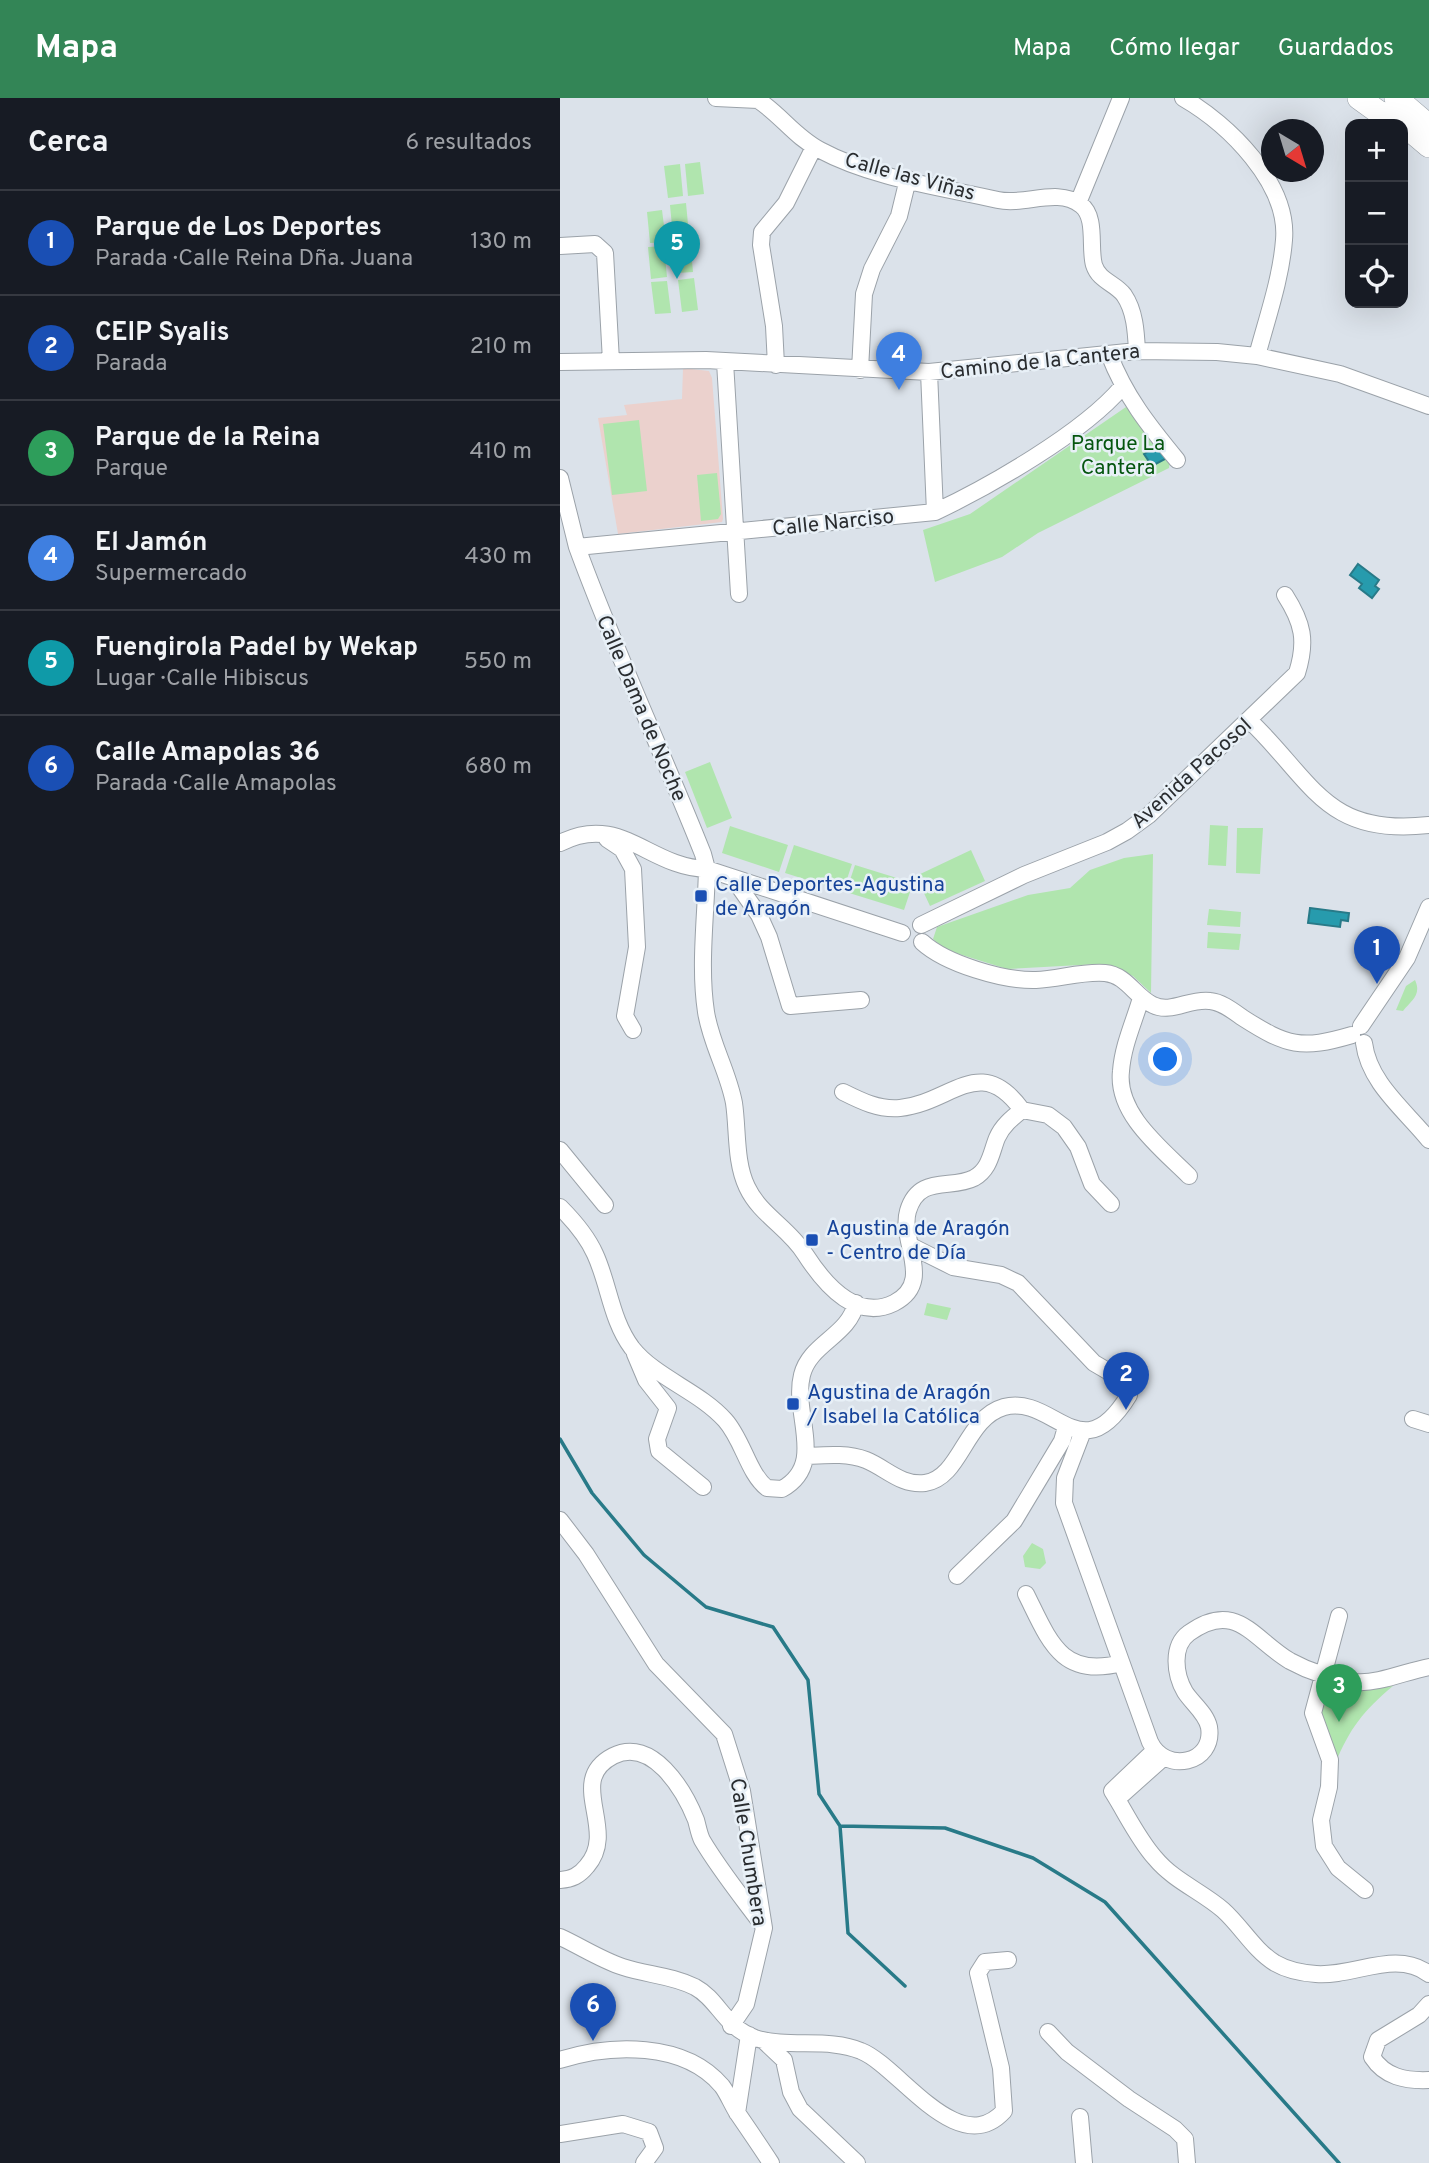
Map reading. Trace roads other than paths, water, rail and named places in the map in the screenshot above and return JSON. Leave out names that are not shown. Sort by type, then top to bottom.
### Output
[{"type":"highway","points":[[1359,98],[1392,119]]},
{"type":"highway","points":[[1372,98],[1396,119]]},
{"type":"highway","points":[[1396,98],[1429,126]]},
{"type":"highway","points":[[1408,129],[1429,146]]},
{"type":"street","name":"Calle las Viñas","points":[[716,98],[762,102],[797,136],[848,162],[908,179],[1016,203],[1048,197],[1064,198],[1078,203]]},
{"type":"street","points":[[1121,98],[1078,203],[1085,209],[1090,222],[1098,274],[1122,293],[1131,307],[1138,351]]},
{"type":"street","points":[[1183,98],[1207,112],[1230,132],[1254,161],[1280,207],[1284,241],[1257,356]]},
{"type":"street","points":[[776,365],[774,326],[761,245],[762,232],[790,195],[814,147]]},
{"type":"street","points":[[860,370],[864,294],[872,269],[899,216],[908,179]]},
{"type":"street","points":[[560,246],[595,244],[605,253],[611,361]]},
{"type":"street","name":"Camino de la Cantera","points":[[560,362],[725,362],[929,372],[1138,351],[1257,356],[1340,374],[1429,406]]},
{"type":"street","points":[[1110,354],[1122,387],[1140,416],[1177,460]]},
{"type":"street","points":[[725,362],[739,594]]},
{"type":"street","points":[[929,372],[934,512]]},
{"type":"street","name":"Calle Narciso","points":[[577,547],[934,512],[975,493],[1103,410],[1122,387]]},
{"type":"street","points":[[560,478],[577,547]]},
{"type":"street","name":"Calle Dama de Noche","points":[[577,547],[611,640],[641,701],[707,869]]},
{"type":"street","name":"Avenida Pacosol","points":[[921,925],[1024,875],[1107,842],[1149,815],[1297,673],[1304,648],[1297,614],[1285,595]]},
{"type":"street","points":[[1249,720],[1280,750],[1302,781],[1326,805],[1360,821],[1381,826],[1429,825]]},
{"type":"street","points":[[592,832],[622,849],[633,869],[637,947],[625,1016],[633,1030]]},
{"type":"street","points":[[560,843],[592,832],[627,839],[678,866],[707,869],[902,933]]},
{"type":"street","points":[[707,869],[705,1010],[711,1042],[733,1100],[740,1168],[756,1203],[794,1238],[829,1288],[856,1303],[880,1306],[894,1303],[906,1293],[914,1280],[916,1262],[906,1225],[908,1209],[917,1196],[929,1186],[962,1182],[976,1177],[987,1167],[998,1136],[1007,1123],[1022,1110]]},
{"type":"street","points":[[733,878],[759,915],[769,937],[790,1006],[861,1000]]},
{"type":"street","points":[[922,942],[935,952],[1004,977],[1036,980],[1104,973],[1116,975],[1141,998],[1164,1008],[1210,1001],[1285,1041],[1309,1046],[1359,1035],[1407,958],[1429,907]]},
{"type":"street","points":[[902,933],[910,924],[921,925],[924,931],[922,942]]},
{"type":"street","points":[[902,933],[903,939],[911,946],[922,942]]},
{"type":"street","points":[[1141,998],[1127,1037],[1120,1073],[1125,1098],[1138,1124],[1189,1176]]},
{"type":"street","points":[[1359,1035],[1369,1065],[1387,1093],[1429,1140]]},
{"type":"street","points":[[843,1091],[876,1107],[900,1108],[925,1102],[967,1084],[990,1083],[1009,1092],[1022,1110],[1048,1115],[1064,1127],[1078,1147],[1092,1184],[1111,1204]]},
{"type":"street","points":[[560,1150],[605,1205]]},
{"type":"street","points":[[560,1207],[577,1224],[596,1254],[614,1313],[633,1348],[652,1374],[668,1408],[657,1439],[659,1451],[703,1487]]},
{"type":"street","points":[[807,1456],[850,1455],[876,1465],[901,1480],[925,1483],[944,1475],[976,1427],[987,1416],[1003,1408],[1028,1407],[1066,1427],[1083,1431],[1106,1423],[1122,1408],[1129,1395],[1123,1380],[1094,1363],[1018,1283],[994,1273],[953,1267],[913,1247]]},
{"type":"street","points":[[652,1374],[711,1406],[741,1441],[760,1482],[767,1488],[782,1489],[794,1482],[807,1456],[802,1376],[814,1354],[849,1322],[856,1303]]},
{"type":"street","points":[[1413,1419],[1429,1424]]},
{"type":"street","points":[[957,1576],[1014,1521],[1062,1441],[1066,1427]]},
{"type":"street","points":[[1083,1431],[1065,1478],[1064,1503],[1121,1663],[1159,1754],[1175,1763],[1193,1760],[1203,1751],[1209,1736],[1209,1724],[1185,1691],[1177,1668],[1178,1648],[1186,1635],[1206,1622],[1225,1618],[1242,1625],[1287,1659],[1323,1675],[1359,1682],[1429,1667]]},
{"type":"street","name":"Calle Chumbera","points":[[560,1520],[586,1553],[656,1664],[724,1734],[742,1791],[764,1928],[746,2004],[731,2025]]},
{"type":"street","points":[[1026,1594],[1059,1652],[1091,1669],[1121,1663]]},
{"type":"street","points":[[1339,1616],[1313,1713],[1330,1760],[1329,1787],[1321,1820],[1324,1846],[1338,1868],[1365,1890]]},
{"type":"street","points":[[560,1880],[573,1879],[582,1873],[593,1860],[599,1845],[600,1833],[590,1790],[594,1777],[612,1756],[632,1752],[657,1762],[672,1778],[695,1819],[701,1837],[764,1928]]},
{"type":"street","points":[[1159,1754],[1114,1795],[1154,1858],[1179,1881],[1220,1908],[1278,1965],[1318,1974],[1353,1972],[1396,1961],[1420,1967],[1429,1974]]},
{"type":"street","points":[[560,1937],[622,1967],[674,1978],[698,1989],[731,2025],[756,2038],[784,2060],[790,2092],[800,2109],[857,2163]]},
{"type":"street","points":[[756,2038],[858,2049],[884,2064],[941,2115],[971,2124],[987,2123],[1004,2111],[1005,2100],[1001,2068],[978,1973],[985,1962],[1008,1959]]},
{"type":"street","points":[[1429,2004],[1419,2015],[1378,2040],[1372,2057],[1381,2070],[1398,2077],[1429,2080]]},
{"type":"street","points":[[1048,2032],[1067,2052],[1129,2099],[1175,2129],[1185,2139],[1187,2163]]},
{"type":"street","points":[[737,2113],[756,2038]]},
{"type":"street","points":[[560,2060],[618,2048],[640,2048],[709,2074],[723,2087],[771,2163]]},
{"type":"street","points":[[1080,2117],[1084,2163]]},
{"type":"street","points":[[560,2134],[622,2124],[649,2133],[655,2148],[644,2163]]},
{"type":"water","points":[[1158,446],[1167,458],[1152,466],[1144,454]]},
{"type":"water","points":[[1358,564],[1379,580],[1375,586],[1379,589],[1372,598],[1359,588],[1362,584],[1350,575]]},
{"type":"water","points":[[1310,908],[1349,913],[1348,921],[1341,920],[1340,927],[1308,923]]},
{"type":"waterway","points":[[560,1439],[592,1493],[644,1555],[706,1607],[773,1627],[808,1680],[819,1794],[840,1826],[848,1933],[905,1986]]},
{"type":"waterway","points":[[840,1826],[945,1828],[1033,1858],[1105,1902],[1339,2163]]},
{"type":"place","name":"Fuengirola Padel by Wekap","points":[[677,279]]},
{"type":"place","name":"El Jamón","points":[[899,390]]},
{"type":"place","name":"Calle Deportes-Agustina de Aragón","points":[[701,896]]},
{"type":"place","name":"Parque de Los Deportes","points":[[1377,984]]},
{"type":"place","name":"Agustina de Aragón - Centro de Día","points":[[812,1240]]},
{"type":"place","name":"Agustina de Aragón / Isabel la Católica","points":[[793,1404]]},
{"type":"place","name":"CEIP Syalis","points":[[1126,1410]]},
{"type":"place","name":"Parque de la Reina","points":[[1339,1722]]},
{"type":"place","name":"Calle Amapolas 36","points":[[593,2041]]},
{"type":"park label","name":"Parque La Cantera","points":[[1118,455]]}]
